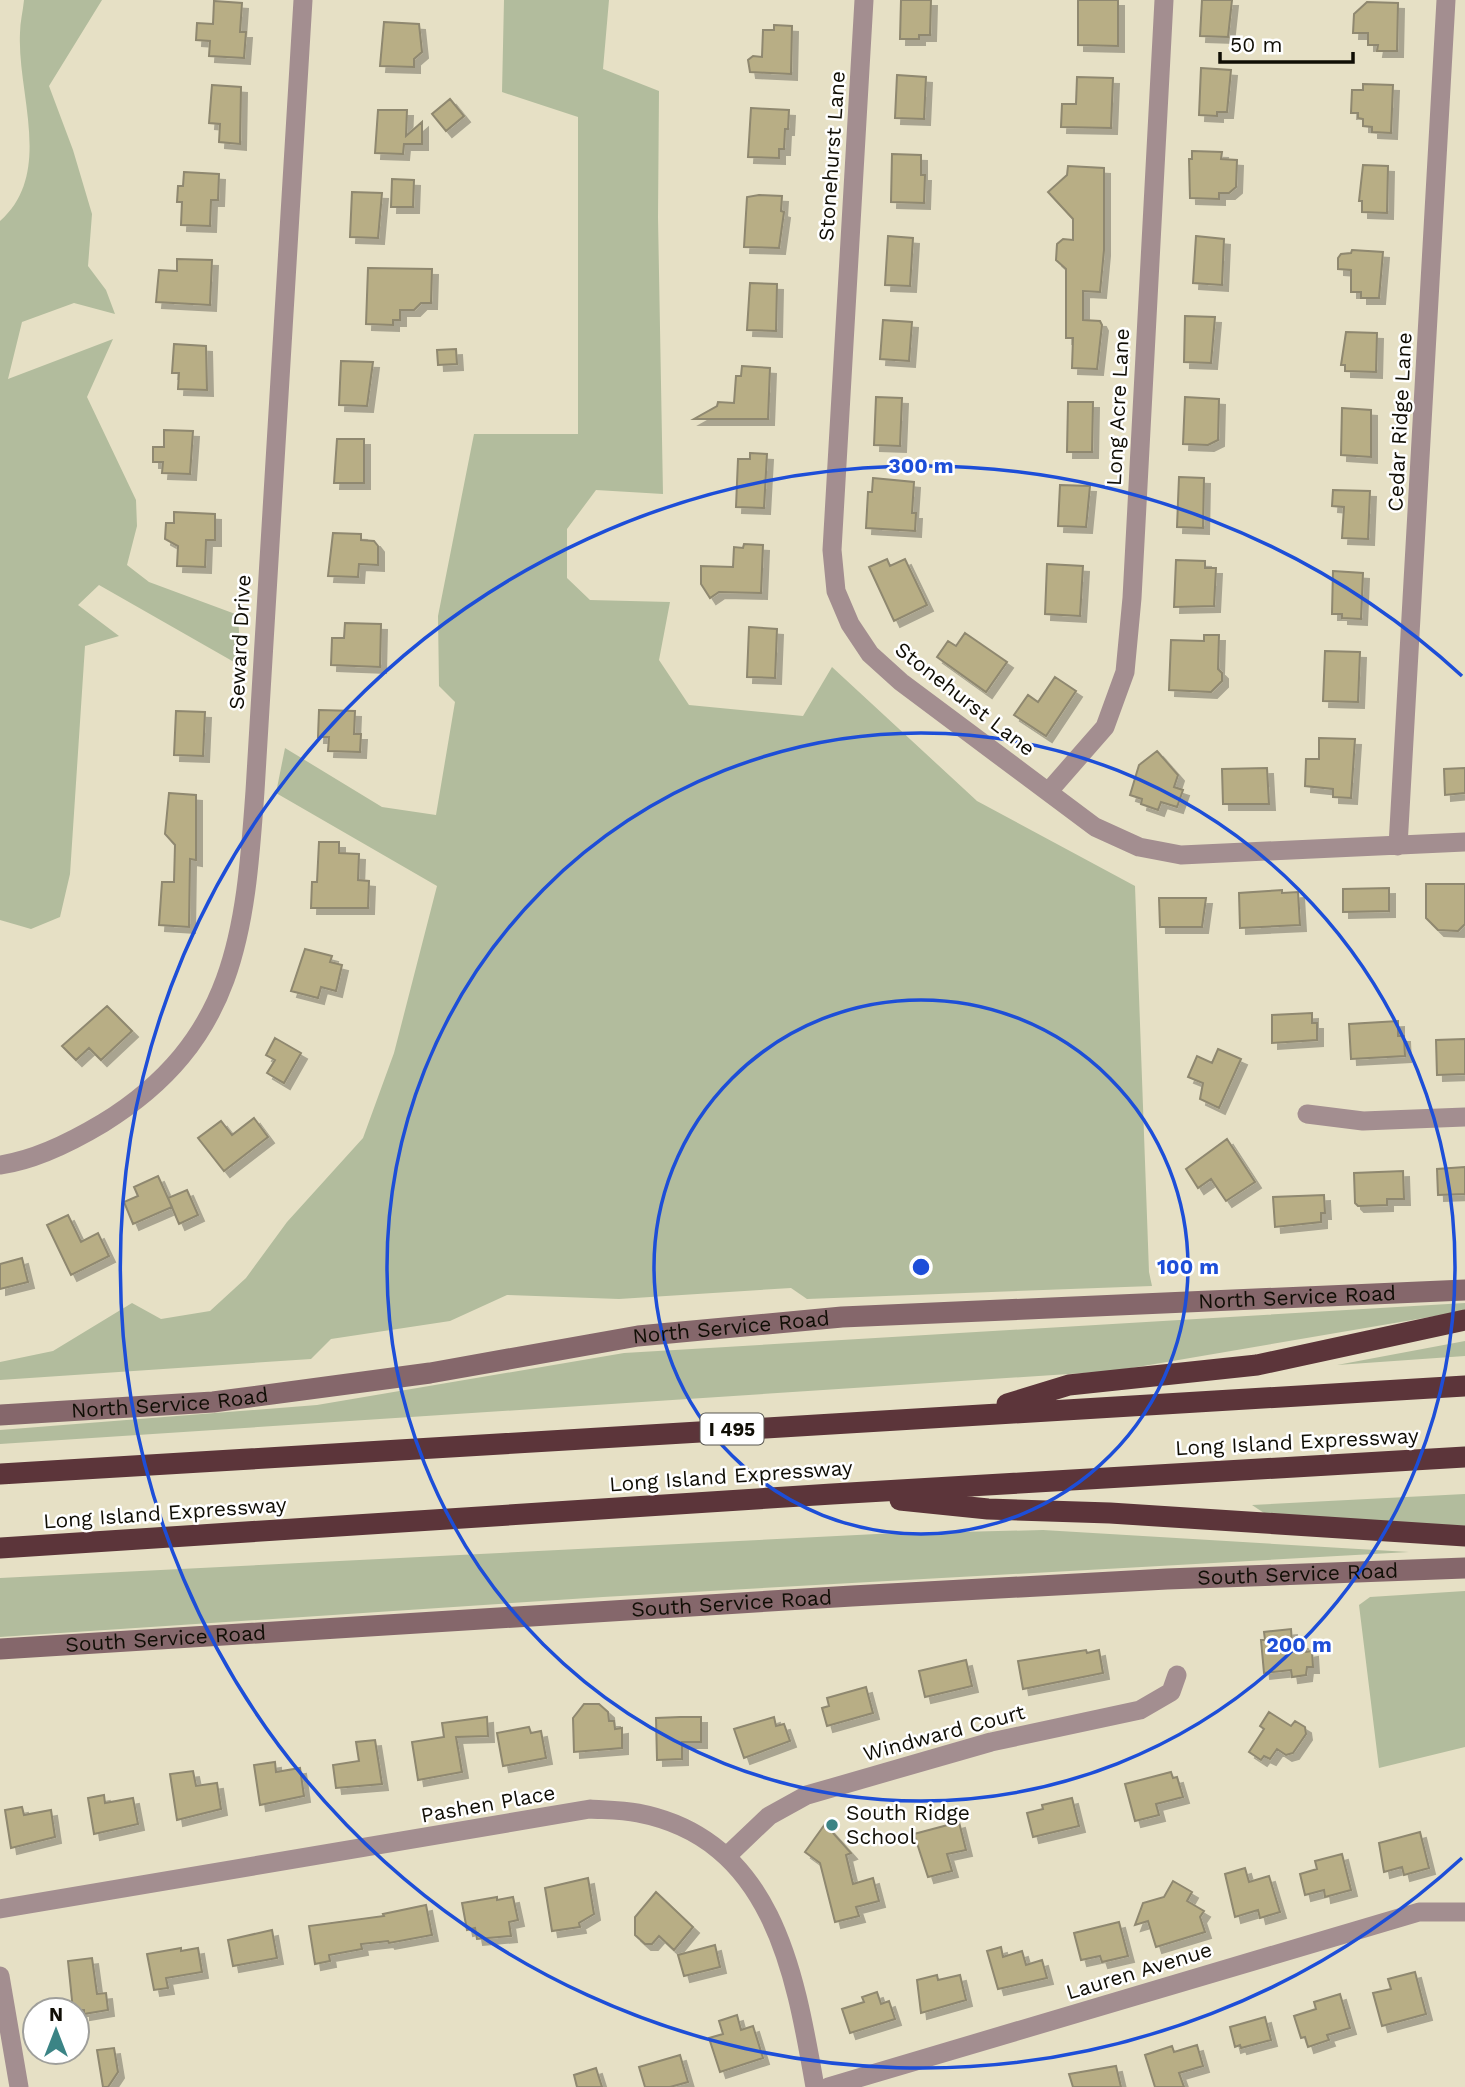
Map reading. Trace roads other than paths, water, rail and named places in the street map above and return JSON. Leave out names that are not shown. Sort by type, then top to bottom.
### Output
[{"type":"highway","points":[[974,1415],[1069,1385],[1257,1365],[1465,1320]]},
{"type":"highway","name":"I 495","points":[[0,1474],[1465,1387]]},
{"type":"highway","name":"Long Island Expressway","points":[[0,1548],[832,1494],[1465,1457]]},
{"type":"highway","points":[[832,1494],[988,1509],[1099,1512],[1465,1536]]},
{"type":"main road","name":"North Service Road","points":[[0,1415],[213,1402],[430,1373],[638,1336],[842,1317],[1465,1290]]},
{"type":"main road","name":"South Service Road","points":[[0,1649],[852,1596],[1167,1579],[1465,1568]]},
{"type":"street","name":"Seward Drive","points":[[0,1164],[75,1141],[140,1100],[186,1053],[221,996],[240,935],[250,869],[303,0]]},
{"type":"street","name":"Stonehurst Lane","points":[[864,0],[832,550],[836,591],[850,624],[870,654],[901,682],[1095,827],[1139,847],[1181,855],[1465,842]]},
{"type":"street","name":"Long Acre Lane","points":[[1049,791],[1105,727],[1125,672],[1164,0]]},
{"type":"street","name":"Cedar Ridge Lane","points":[[1398,846],[1446,0]]},
{"type":"street","points":[[1307,1114],[1363,1121],[1465,1117]]},
{"type":"street","name":"Windward Court","points":[[728,1854],[769,1816],[807,1795],[991,1742],[1140,1710],[1171,1692],[1177,1675]]},
{"type":"street","name":"Pashen Place","points":[[0,1909],[590,1809],[639,1813],[681,1828],[728,1854],[767,1908],[785,1952],[805,2031],[815,2087]]},
{"type":"street","name":"Lauren Avenue","points":[[828,2087],[1419,1912],[1465,1912]]},
{"type":"street","points":[[0,1976],[19,2087]]},
{"type":"place","name":"South Ridge School","points":[[832,1825]]}]
